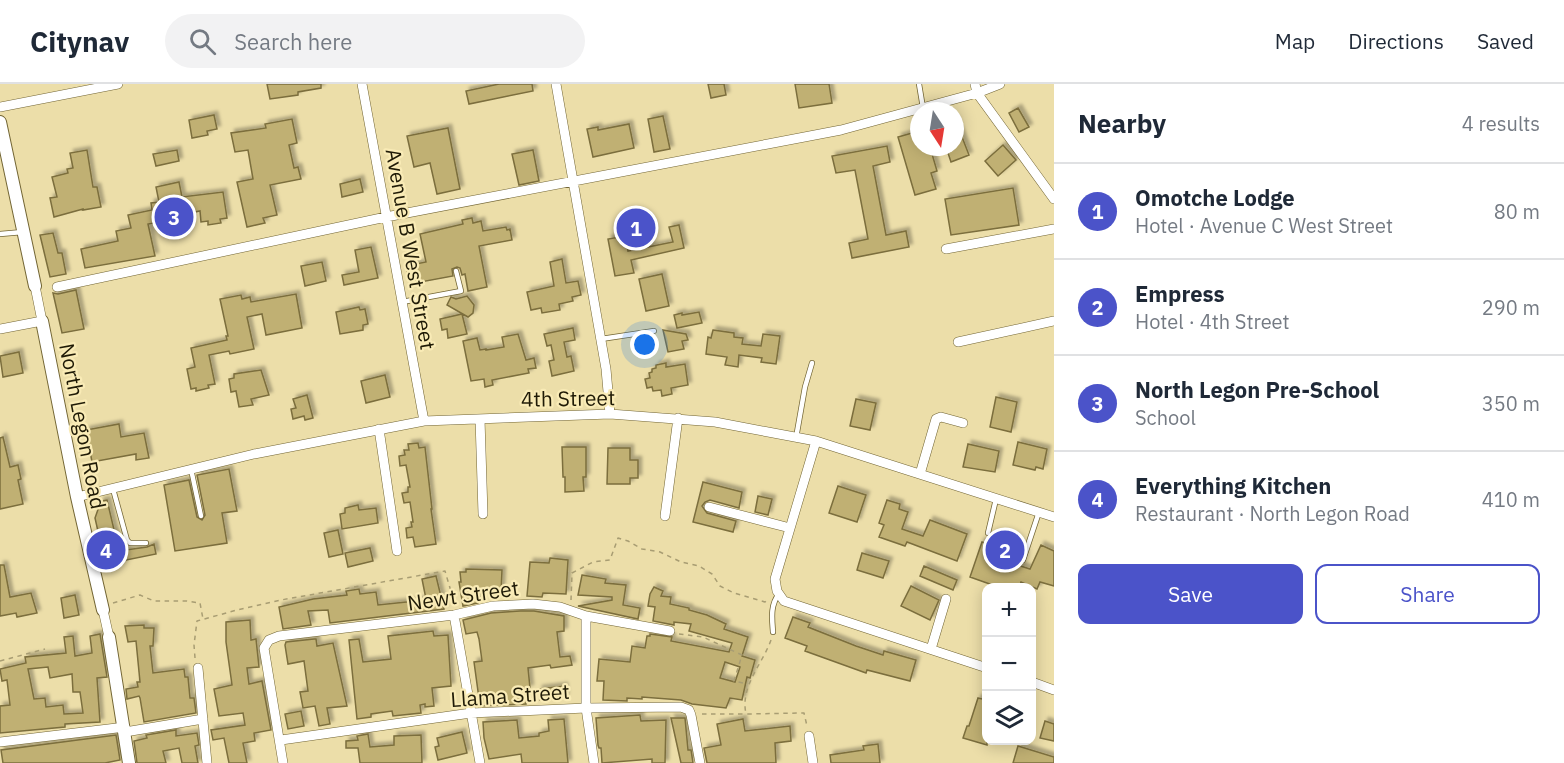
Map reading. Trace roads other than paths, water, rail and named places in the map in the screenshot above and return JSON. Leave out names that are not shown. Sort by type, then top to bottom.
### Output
[{"type":"street","points":[[0,107],[118,84]]},
{"type":"street","name":"Avenue B West Street","points":[[362,84],[424,421]]},
{"type":"street","points":[[556,84],[601,339],[610,414]]},
{"type":"street","points":[[938,102],[976,88],[1000,84]]},
{"type":"street","points":[[976,88],[1053,194]]},
{"type":"street","points":[[57,287],[387,217],[841,130],[910,111]]},
{"type":"street","points":[[0,122],[42,321],[0,329]]},
{"type":"street","points":[[946,249],[1054,229]]},
{"type":"street","name":"North Legon Road","points":[[42,321],[76,497],[102,608]]},
{"type":"street","points":[[958,342],[1054,321]]},
{"type":"street","name":"4th Street","points":[[76,497],[190,468],[424,421],[610,414],[715,422],[816,441],[1054,518]]},
{"type":"street","points":[[920,474],[936,419],[941,417],[963,423]]},
{"type":"street","points":[[665,516],[678,418]]},
{"type":"street","points":[[480,419],[483,514]]},
{"type":"street","points":[[380,429],[398,551]]},
{"type":"street","points":[[816,441],[776,579],[784,601],[982,666]]},
{"type":"street","points":[[709,507],[790,528]]},
{"type":"street","points":[[931,650],[946,599]]},
{"type":"street","name":"Newt Street","points":[[281,740],[264,648],[269,640],[279,636],[457,615],[493,606],[533,604],[560,607],[585,616],[670,632]]},
{"type":"street","points":[[102,608],[109,637],[129,763]]},
{"type":"street","points":[[457,615],[480,763]]},
{"type":"street","points":[[585,616],[586,708],[594,763]]},
{"type":"street","points":[[198,668],[207,763]]},
{"type":"street","points":[[1036,683],[1054,690]]},
{"type":"street","name":"Llama Street","points":[[281,740],[471,713],[681,707],[689,710],[700,763]]},
{"type":"street","points":[[0,742],[125,730],[203,719]]},
{"type":"street","points":[[809,736],[813,763]]},
{"type":"street","points":[[281,740],[284,763]]},
{"type":"lane","points":[[919,84],[921,102]]},
{"type":"lane","points":[[0,234],[23,232]]},
{"type":"lane","points":[[402,302],[461,291],[456,272]]},
{"type":"lane","points":[[601,339],[654,331]]},
{"type":"lane","points":[[796,438],[805,387],[812,363]]},
{"type":"lane","points":[[190,468],[201,516]]},
{"type":"lane","points":[[112,487],[127,540],[134,544],[146,543]]},
{"type":"lane","points":[[988,532],[996,499]]},
{"type":"lane","points":[[1023,560],[1039,512]]},
{"type":"lane","points":[[773,632],[773,609],[779,592]]},
{"type":"place","name":"North Legon Pre-School","points":[[174,217]]},
{"type":"place","name":"Omotche Lodge","points":[[636,228]]},
{"type":"place","name":"Everything Kitchen","points":[[106,550]]},
{"type":"place","name":"Empress","points":[[1005,550]]}]
